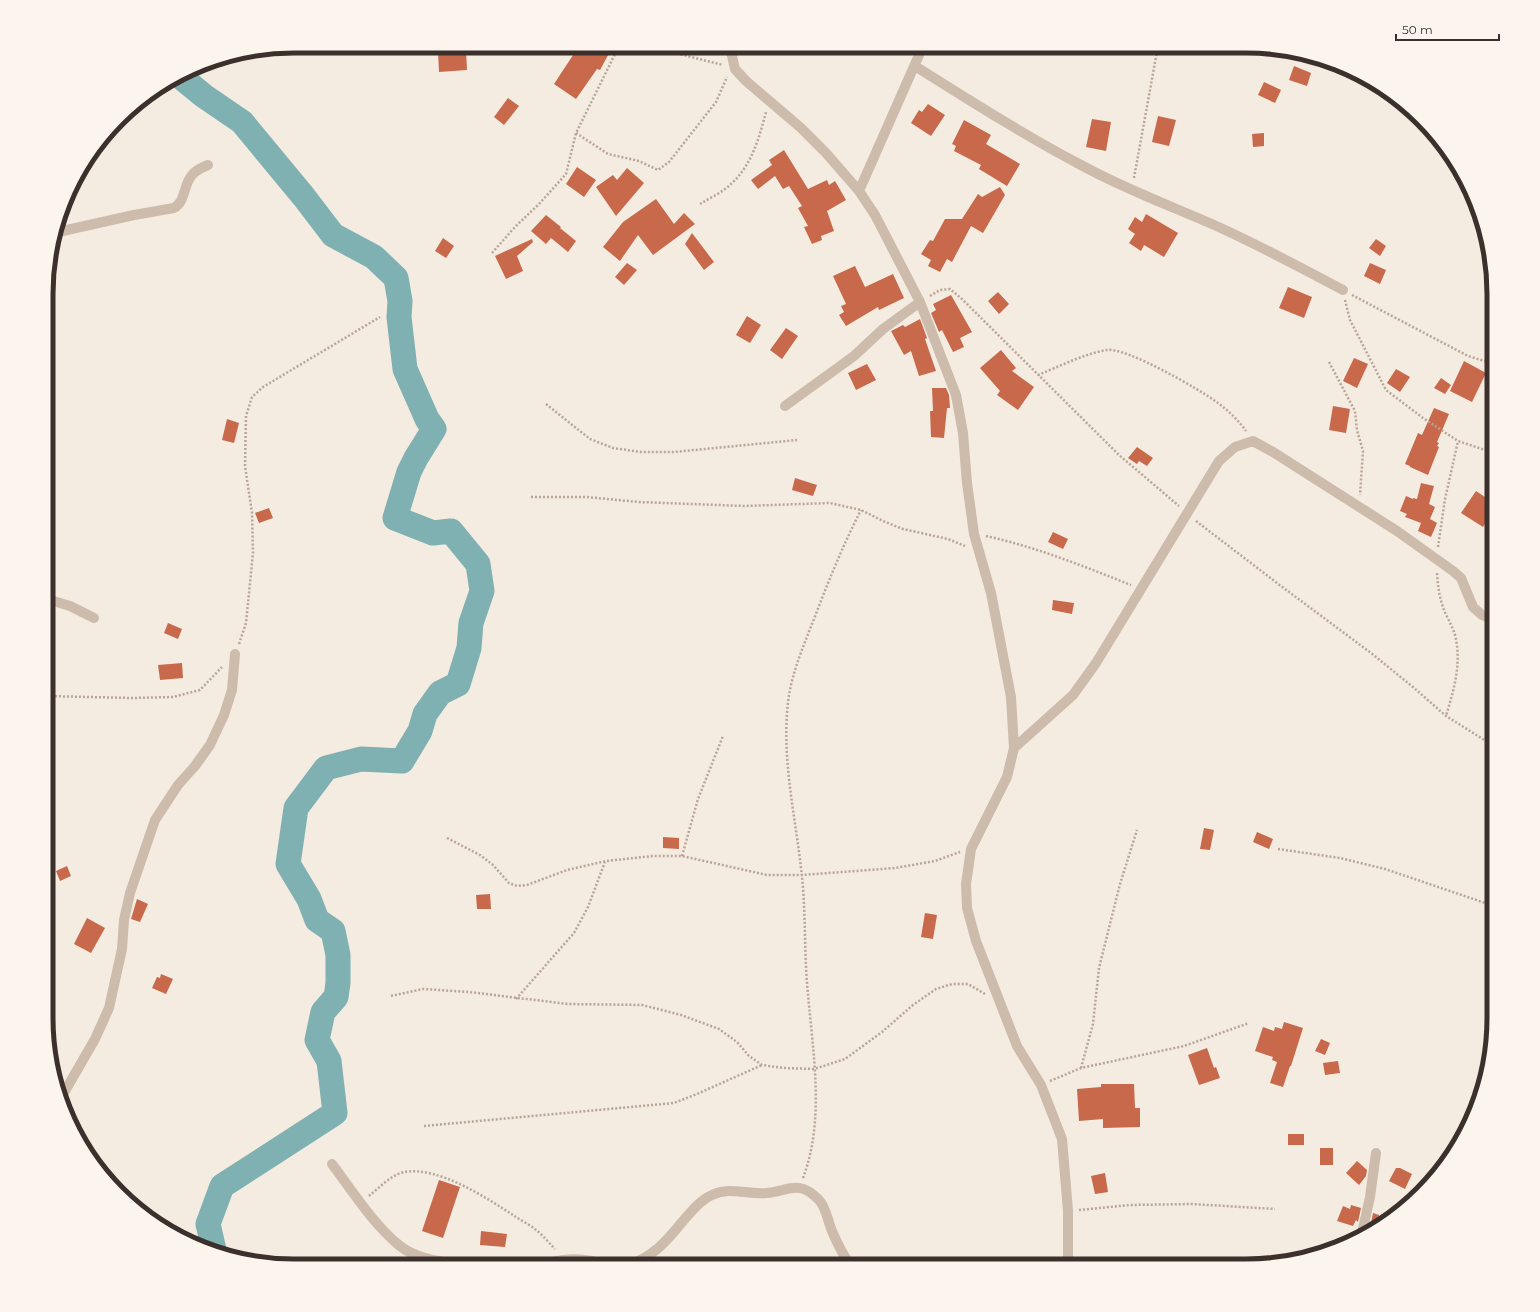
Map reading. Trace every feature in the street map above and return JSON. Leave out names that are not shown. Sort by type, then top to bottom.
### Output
[{"type":"street","points":[[733,53],[732,68],[746,82],[801,128],[859,190],[875,215],[920,302],[956,395],[963,433],[967,483],[974,534],[981,555],[990,593],[1010,697],[1014,748],[1007,777],[971,849],[966,884],[967,908],[976,941],[1017,1046],[1041,1085],[1062,1139],[1068,1211],[1068,1259]]},
{"type":"street","points":[[859,190],[920,53]]},
{"type":"street","points":[[915,66],[1012,126],[1081,165],[1132,190],[1206,221],[1286,260],[1342,290]]},
{"type":"street","points":[[61,231],[179,206],[191,175],[208,164]]},
{"type":"street","points":[[785,406],[854,356],[883,329],[920,302]]},
{"type":"street","points":[[1014,748],[1073,695],[1109,643],[1140,589],[1219,461],[1235,447],[1253,441],[1397,531],[1436,559],[1461,578],[1473,607],[1482,615],[1487,617]]},
{"type":"street","points":[[53,601],[70,606],[94,618]]},
{"type":"street","points":[[65,1092],[95,1040],[109,1008],[122,948],[124,920],[130,892],[155,820],[178,785],[195,766],[210,745],[224,715],[232,690],[235,654]]},
{"type":"street","points":[[1363,1228],[1370,1197],[1376,1153]]},
{"type":"street","points":[[332,1164],[387,1234],[401,1247],[419,1257],[427,1259]]},
{"type":"street","points":[[644,1259],[651,1255],[670,1236],[692,1210],[712,1195],[729,1190],[765,1193],[799,1188],[810,1191],[821,1202],[832,1231],[847,1259]]},
{"type":"path","points":[[492,253],[566,174],[576,133],[616,53]]},
{"type":"path","points":[[576,133],[608,154],[639,161],[658,170],[669,162],[716,102],[732,68],[675,53]]},
{"type":"path","points":[[1132,190],[1157,53]]},
{"type":"path","points":[[700,204],[731,184],[744,168],[758,143],[769,100]]},
{"type":"path","points":[[920,302],[940,290],[950,289],[962,299],[1119,455],[1187,513],[1277,583],[1371,653],[1446,716],[1487,742]]},
{"type":"path","points":[[1342,290],[1468,356],[1487,362]]},
{"type":"path","points":[[1342,290],[1350,320],[1386,390],[1423,418],[1458,441],[1487,451]]},
{"type":"path","points":[[53,696],[132,698],[173,697],[200,690],[235,654],[246,623],[253,553],[252,513],[245,466],[246,416],[252,397],[263,387],[380,317]]},
{"type":"path","points":[[1038,375],[1108,349],[1126,353],[1199,389],[1219,403],[1237,420],[1253,441]]},
{"type":"path","points":[[1330,362],[1355,411],[1357,430],[1362,451],[1360,490],[1361,509]]},
{"type":"path","points":[[546,404],[590,439],[613,448],[641,452],[674,452],[797,440]]},
{"type":"path","points":[[1446,716],[1456,683],[1458,656],[1454,635],[1442,605],[1438,586],[1436,559],[1445,499],[1458,441]]},
{"type":"path","points":[[531,497],[586,497],[639,502],[744,506],[830,503],[861,510],[883,522],[903,529],[948,539],[981,555]]},
{"type":"path","points":[[799,1188],[809,1161],[815,1128],[814,1069],[807,989],[805,915],[802,875],[787,770],[789,696],[796,666],[834,568],[861,510]]},
{"type":"path","points":[[974,534],[1037,549],[1082,565],[1140,589]]},
{"type":"path","points":[[682,856],[698,799],[723,736]]},
{"type":"path","points":[[1080,1068],[1093,1024],[1100,968],[1120,884],[1137,830]]},
{"type":"path","points":[[447,838],[480,855],[493,865],[504,878],[513,885],[528,885],[567,870],[606,861],[653,856],[682,856],[767,875],[802,875],[895,868],[935,861],[971,849]]},
{"type":"path","points":[[1278,849],[1340,858],[1385,869],[1487,904]]},
{"type":"path","points":[[516,999],[574,933],[588,907],[606,861]]},
{"type":"path","points":[[391,996],[424,989],[469,992],[516,999],[568,1004],[642,1004],[681,1015],[719,1030],[737,1042],[750,1056],[762,1065],[783,1068],[814,1069],[845,1059],[882,1032],[913,1005],[936,989],[952,984],[968,984],[1000,1004]]},
{"type":"path","points":[[1041,1085],[1080,1068],[1184,1046],[1249,1023]]},
{"type":"path","points":[[424,1126],[674,1103],[704,1092],[762,1065]]},
{"type":"path","points":[[361,1202],[394,1176],[404,1172],[419,1172],[438,1176],[474,1192],[536,1229],[564,1259]]},
{"type":"path","points":[[1068,1211],[1130,1205],[1192,1204],[1275,1209]]},
{"type":"building","points":[[438,53],[466,53],[467,70],[439,72]]},
{"type":"building","points":[[574,53],[609,53],[600,70],[597,69],[576,99],[554,84]]},
{"type":"building","points":[[1294,66],[1311,73],[1307,86],[1289,80]]},
{"type":"building","points":[[1264,82],[1281,90],[1275,103],[1258,95]]},
{"type":"building","points":[[508,98],[519,106],[504,125],[494,117]]},
{"type":"building","points":[[928,104],[945,115],[931,136],[911,123],[919,110],[922,112]]},
{"type":"building","points":[[1158,116],[1176,120],[1169,146],[1152,142]]},
{"type":"building","points":[[1092,119],[1111,122],[1106,151],[1086,147]]},
{"type":"building","points":[[964,120],[991,135],[986,144],[1020,164],[1007,186],[979,169],[981,165],[954,151],[956,146],[952,144]]},
{"type":"building","points":[[1264,133],[1264,146],[1253,147],[1252,134]]},
{"type":"building","points":[[784,150],[808,189],[827,180],[829,185],[835,181],[846,200],[827,211],[834,231],[821,236],[822,240],[812,244],[804,227],[808,226],[798,208],[802,206],[789,186],[783,189],[775,176],[758,189],[751,180],[772,165],[769,160]]},
{"type":"building","points":[[577,167],[596,180],[584,197],[566,184]]},
{"type":"building","points":[[627,168],[644,183],[616,216],[596,187],[613,175],[617,180]]},
{"type":"building","points":[[1000,187],[1005,195],[983,233],[971,226],[952,262],[947,259],[940,272],[928,266],[931,260],[921,254],[930,240],[933,241],[945,219],[962,219],[978,194],[982,197]]},
{"type":"building","points":[[656,199],[674,224],[684,213],[695,224],[653,255],[638,235],[620,261],[603,247],[623,222]]},
{"type":"building","points":[[1146,214],[1178,233],[1164,257],[1144,245],[1141,251],[1129,243],[1135,234],[1128,229],[1135,217],[1142,222]]},
{"type":"building","points":[[546,215],[576,241],[568,252],[551,238],[546,244],[531,231]]},
{"type":"building","points":[[692,233],[714,262],[704,270],[685,244]]},
{"type":"building","points":[[443,238],[454,246],[446,258],[435,251]]},
{"type":"building","points":[[532,239],[533,242],[517,256],[523,271],[506,279],[495,256]]},
{"type":"building","points":[[1376,239],[1386,246],[1380,256],[1369,248]]},
{"type":"building","points":[[627,263],[637,270],[624,285],[615,277]]},
{"type":"building","points":[[1370,263],[1386,270],[1380,284],[1364,276]]},
{"type":"building","points":[[855,266],[865,287],[893,274],[904,298],[879,310],[878,307],[846,326],[839,315],[844,312],[841,306],[846,304],[833,276]]},
{"type":"building","points":[[1288,287],[1312,297],[1304,318],[1279,308]]},
{"type":"building","points":[[998,292],[1009,304],[999,314],[988,301]]},
{"type":"building","points":[[951,295],[972,332],[960,338],[964,347],[953,352],[942,330],[939,332],[931,313],[936,310],[933,304]]},
{"type":"building","points":[[747,316],[761,325],[750,343],[736,335]]},
{"type":"building","points":[[920,319],[936,371],[919,376],[911,351],[904,355],[891,331],[903,325],[905,327]]},
{"type":"building","points":[[786,328],[798,336],[782,359],[770,350]]},
{"type":"building","points":[[1001,350],[1016,368],[1012,371],[1034,387],[1018,410],[997,395],[1000,391],[980,368]]},
{"type":"building","points":[[1354,358],[1368,364],[1357,388],[1343,381]]},
{"type":"building","points":[[1464,361],[1486,373],[1472,402],[1450,391]]},
{"type":"building","points":[[867,364],[876,380],[856,390],[848,373]]},
{"type":"building","points":[[1396,369],[1410,377],[1400,392],[1387,383]]},
{"type":"building","points":[[1441,378],[1451,385],[1445,394],[1434,388]]},
{"type":"building","points":[[932,388],[946,388],[949,395],[950,408],[947,408],[944,438],[931,437],[930,411],[933,411]]},
{"type":"building","points":[[1333,406],[1350,409],[1346,433],[1329,430]]},
{"type":"building","points":[[1434,408],[1449,414],[1437,442],[1439,443],[1437,446],[1439,447],[1428,475],[1405,464],[1418,433],[1422,435]]},
{"type":"building","points":[[227,419],[239,423],[234,443],[222,440]]},
{"type":"building","points":[[1137,447],[1153,458],[1147,466],[1139,461],[1137,464],[1128,458]]},
{"type":"building","points":[[795,478],[817,485],[813,496],[792,490]]},
{"type":"building","points":[[1421,483],[1434,486],[1429,504],[1435,507],[1430,519],[1437,523],[1431,537],[1418,531],[1421,523],[1405,517],[1407,514],[1400,511],[1406,496],[1417,499]]},
{"type":"building","points":[[1476,491],[1487,498],[1487,521],[1483,527],[1461,513]]},
{"type":"building","points":[[269,508],[273,518],[259,523],[255,513]]},
{"type":"building","points":[[1053,532],[1068,539],[1063,549],[1048,542]]},
{"type":"building","points":[[1053,600],[1074,603],[1072,614],[1052,610]]},
{"type":"building","points":[[168,623],[182,629],[178,639],[164,633]]},
{"type":"building","points":[[182,663],[183,678],[160,680],[158,665]]},
{"type":"building","points":[[1204,828],[1214,830],[1210,850],[1200,849]]},
{"type":"building","points":[[1257,832],[1273,839],[1269,849],[1253,842]]},
{"type":"building","points":[[663,837],[679,838],[679,849],[663,848]]},
{"type":"building","points":[[67,866],[71,876],[60,881],[56,871]]},
{"type":"building","points":[[490,894],[491,909],[477,909],[476,895]]},
{"type":"building","points":[[137,899],[148,904],[140,922],[131,919]]},
{"type":"building","points":[[925,913],[937,915],[933,939],[921,937]]},
{"type":"building","points":[[87,918],[105,928],[91,953],[74,944]]},
{"type":"building","points":[[161,974],[173,979],[166,994],[152,988],[157,977],[160,978]]},
{"type":"building","points":[[1284,1022],[1303,1028],[1283,1087],[1270,1083],[1277,1062],[1272,1060],[1273,1057],[1255,1051],[1263,1027],[1274,1031],[1275,1027],[1282,1029]]},
{"type":"building","points":[[1321,1039],[1330,1043],[1325,1055],[1315,1051]]},
{"type":"building","points":[[1207,1048],[1214,1068],[1216,1067],[1220,1078],[1199,1085],[1188,1055]]},
{"type":"building","points":[[1338,1061],[1340,1073],[1325,1075],[1323,1063]]},
{"type":"building","points":[[1101,1084],[1134,1084],[1135,1108],[1140,1108],[1140,1127],[1103,1128],[1103,1119],[1079,1121],[1077,1089],[1101,1087]]},
{"type":"building","points":[[1288,1134],[1304,1134],[1304,1145],[1288,1145]]},
{"type":"building","points":[[1320,1148],[1333,1148],[1333,1165],[1320,1165]]},
{"type":"building","points":[[1357,1161],[1367,1170],[1366,1176],[1359,1185],[1346,1173]]},
{"type":"building","points":[[1396,1168],[1400,1168],[1412,1174],[1405,1189],[1389,1181]]},
{"type":"building","points":[[1105,1173],[1108,1192],[1095,1194],[1091,1176]]},
{"type":"building","points":[[439,1180],[460,1187],[443,1238],[422,1231]]},
{"type":"building","points":[[1351,1205],[1361,1208],[1358,1222],[1356,1220],[1353,1226],[1337,1221],[1343,1206],[1350,1209]]},
{"type":"building","points":[[1373,1213],[1379,1215],[1379,1219],[1371,1224]]},
{"type":"building","points":[[481,1231],[507,1234],[505,1247],[480,1245]]},
{"type":"waterway","points":[[184,80],[204,96],[242,122],[304,197],[333,235],[374,257],[396,278],[400,301],[399,317],[405,369],[427,419],[434,429],[409,472],[395,518],[433,533],[451,531],[478,564],[482,591],[471,623],[469,648],[458,684],[440,693],[425,714],[420,731],[402,761],[361,759],[326,768],[296,808],[288,864],[309,899],[317,920],[333,931],[338,955],[338,983],[336,997],[323,1012],[317,1040],[329,1061],[335,1113],[222,1186],[208,1224],[213,1245]]}]
